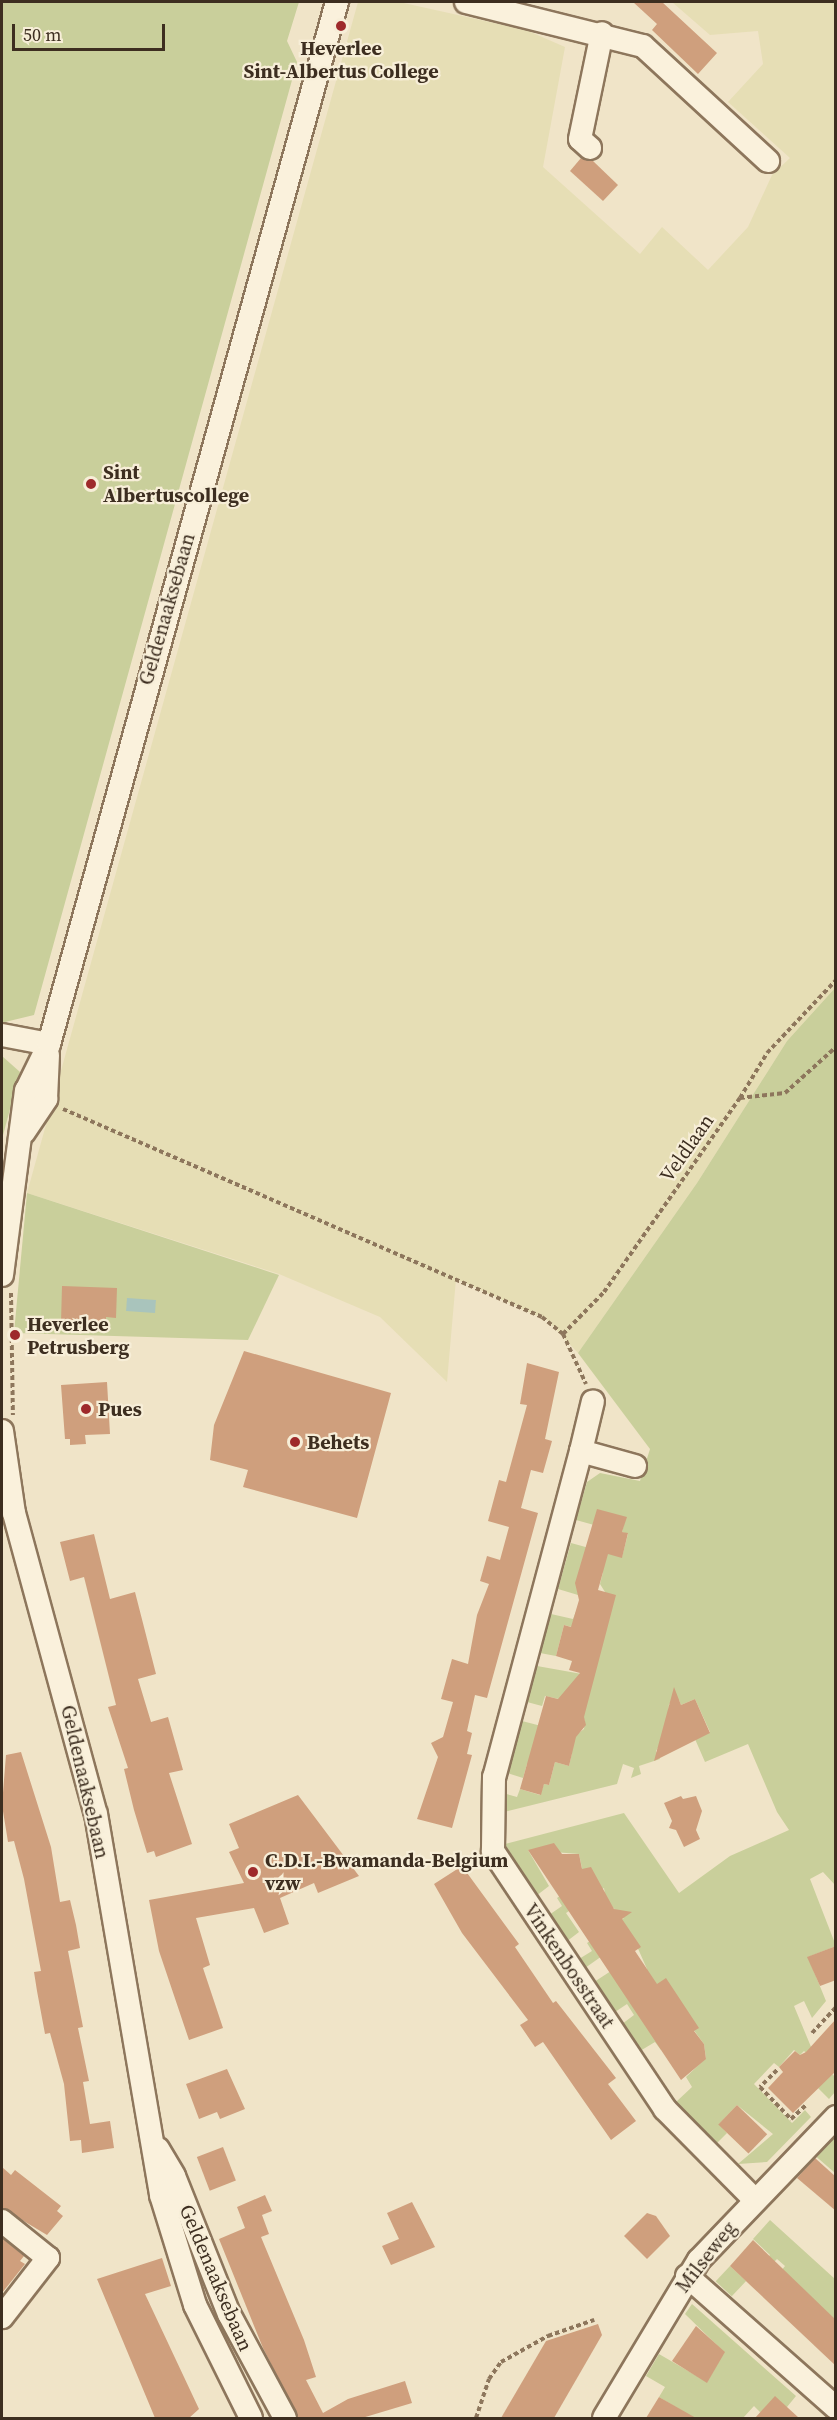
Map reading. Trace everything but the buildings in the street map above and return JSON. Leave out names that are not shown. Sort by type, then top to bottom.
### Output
[{"type":"street","name":"Geldenaaksebaan","points":[[6,1280],[12,1188],[24,1133],[46,1099],[49,1044],[337,2]]},
{"type":"street","points":[[466,2],[602,33],[643,46],[768,161]]},
{"type":"street","points":[[590,148],[580,139],[602,33]]},
{"type":"street","points":[[2,1035],[49,1044]]},
{"type":"street","name":"Vinkenbosstraat","points":[[594,1401],[494,1777],[493,1851],[664,2109],[753,2199]]},
{"type":"street","name":"Geldenaaksebaan","points":[[7,1424],[7,1511],[96,1815],[161,2195],[195,2305],[250,2418]]},
{"type":"street","points":[[581,1451],[635,1466]]},
{"type":"street","name":"Milseweg","points":[[604,2418],[687,2276],[753,2199],[836,2117]]},
{"type":"street","name":"Geldenaaksebaan","points":[[151,2136],[174,2176],[229,2314],[285,2418]]},
{"type":"street","points":[[2,2221],[48,2258],[2,2318]]},
{"type":"street","points":[[687,2276],[836,2408]]},
{"type":"path","name":"Veldlaan","points":[[563,1334],[599,1298],[740,1098],[767,1053],[836,980]]},
{"type":"path","points":[[740,1098],[785,1093],[836,1047]]},
{"type":"path","points":[[54,1106],[542,1317],[563,1334],[594,1401]]},
{"type":"path","points":[[6,1280],[7,1424]]},
{"type":"path","points":[[812,2033],[836,2007]]},
{"type":"path","points":[[777,2070],[760,2087],[791,2119],[807,2104]]},
{"type":"path","points":[[476,2418],[489,2379],[501,2362],[548,2336],[594,2320]]},
{"type":"shaded area","points":[[358,2],[399,2],[526,30],[565,47],[543,167],[640,254],[662,227],[708,270],[748,227],[772,175],[790,158],[728,102],[763,64],[758,31],[710,35],[672,2],[835,2],[835,988],[787,1041],[697,1183],[578,1353],[547,1320],[456,1279],[447,1382],[380,1317],[279,1274],[27,1193]]},
{"type":"green space","name":"Sint Albertuscollege","points":[[2,2],[299,2],[287,41],[297,62],[34,1015],[5,1022],[2,1022]]},
{"type":"green space","points":[[835,988],[835,1885],[823,1872],[810,1879],[836,1946],[808,1957],[826,2001],[812,2018],[804,2001],[794,2006],[814,2054],[835,2077],[835,2092],[829,2099],[818,2088],[828,2074],[804,2051],[800,2055],[794,2050],[779,2067],[774,2063],[754,2084],[792,2123],[805,2110],[811,2117],[767,2162],[738,2164],[773,2134],[737,2105],[719,2124],[727,2133],[717,2143],[676,2102],[692,2087],[686,2077],[706,2058],[704,2044],[693,2029],[661,2050],[655,2042],[640,2051],[622,2024],[634,2015],[627,2004],[615,2012],[594,1982],[611,1971],[621,1986],[647,1969],[632,1935],[585,1968],[579,1959],[592,1951],[587,1943],[624,1918],[606,1901],[604,1888],[566,1913],[579,1932],[566,1942],[549,1915],[562,1906],[557,1898],[583,1879],[578,1870],[582,1868],[579,1854],[528,1850],[549,1886],[536,1896],[505,1844],[624,1813],[679,1893],[730,1856],[789,1830],[777,1812],[748,1744],[705,1762],[695,1739],[710,1732],[695,1699],[681,1705],[679,1700],[669,1704],[666,1734],[656,1751],[660,1759],[639,1766],[641,1774],[631,1778],[634,1768],[623,1764],[617,1784],[500,1813],[503,1793],[517,1797],[520,1789],[540,1795],[544,1784],[549,1785],[555,1762],[569,1766],[572,1753],[527,1764],[523,1778],[507,1773],[522,1721],[576,1735],[584,1729],[585,1721],[568,1690],[559,1699],[545,1696],[542,1706],[527,1702],[537,1666],[593,1676],[604,1635],[564,1625],[556,1656],[540,1653],[551,1614],[573,1619],[577,1609],[605,1592],[600,1584],[603,1572],[580,1566],[578,1595],[558,1589],[571,1543],[622,1557],[628,1534],[622,1532],[626,1517],[594,1525],[576,1520],[587,1482],[600,1473],[640,1481],[650,1449],[578,1353],[697,1183],[787,1041]]},
{"type":"green space","points":[[2,1056],[20,1072],[2,1139]]},
{"type":"green space","points":[[27,1193],[279,1275],[248,1340],[14,1333]]},
{"type":"green space","points":[[835,2127],[835,2173],[812,2153]]},
{"type":"green space","points":[[770,2220],[835,2279],[835,2320],[781,2271],[785,2266],[777,2259],[769,2267],[764,2262],[770,2255],[753,2239]]},
{"type":"green space","points":[[730,2266],[746,2281],[732,2296],[716,2281]]},
{"type":"green space","points":[[692,2304],[796,2396],[787,2407],[760,2412],[754,2406],[743,2418],[687,2418],[689,2415],[659,2397],[665,2387],[646,2376],[659,2354],[707,2382],[724,2352],[685,2314]]},
{"type":"water","points":[[127,1298],[156,1300],[155,1313],[126,1311]]},
{"type":"place","name":"Heverlee Sint-Albertus College","points":[[341,26]]},
{"type":"place","name":"Sint Albertuscollege","points":[[91,484]]},
{"type":"place","name":"Heverlee Petrusberg","points":[[15,1335]]},
{"type":"place","name":"Pues","points":[[86,1409]]},
{"type":"place","name":"Behets","points":[[295,1442]]},
{"type":"place","name":"C.D.I.-Bwamanda-Belgium vzw","points":[[253,1872]]}]
